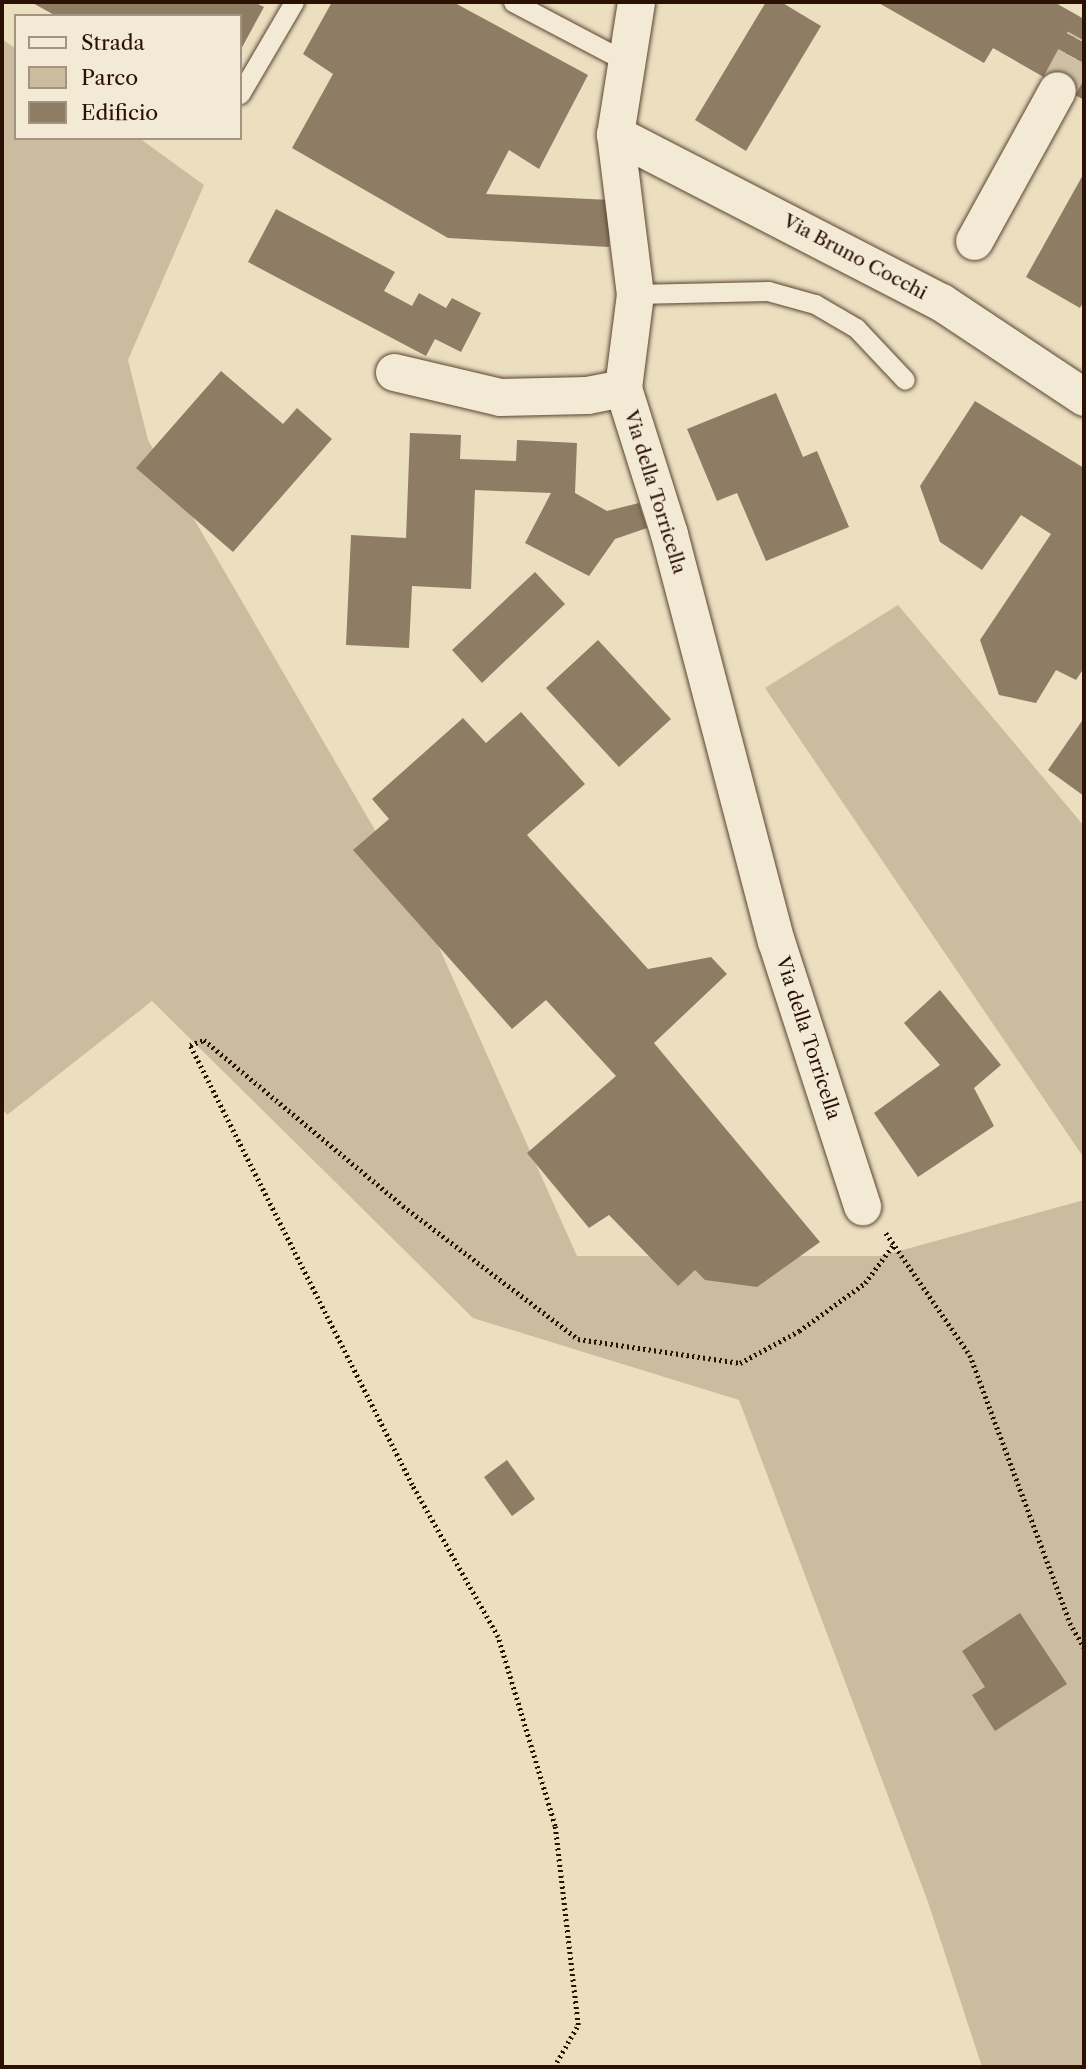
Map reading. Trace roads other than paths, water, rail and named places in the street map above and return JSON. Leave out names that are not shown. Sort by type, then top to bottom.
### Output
[{"type":"street","name":"Via della Torricella","points":[[636,2],[615,134],[626,191],[635,294],[624,388],[669,534],[776,941],[862,1206]]},
{"type":"street","points":[[974,241],[1057,90]]},
{"type":"street","name":"Via Bruno Cocchi","points":[[615,134],[941,302],[1084,397]]},
{"type":"street","name":"Via della Torricella","points":[[394,372],[499,397],[587,395],[624,388]]},
{"type":"lane","points":[[242,91],[294,2]]},
{"type":"lane","points":[[513,2],[627,62]]},
{"type":"lane","points":[[635,294],[768,291],[815,303],[856,328],[905,380]]},
{"type":"tunnel","points":[[1057,90],[1084,40]]}]
